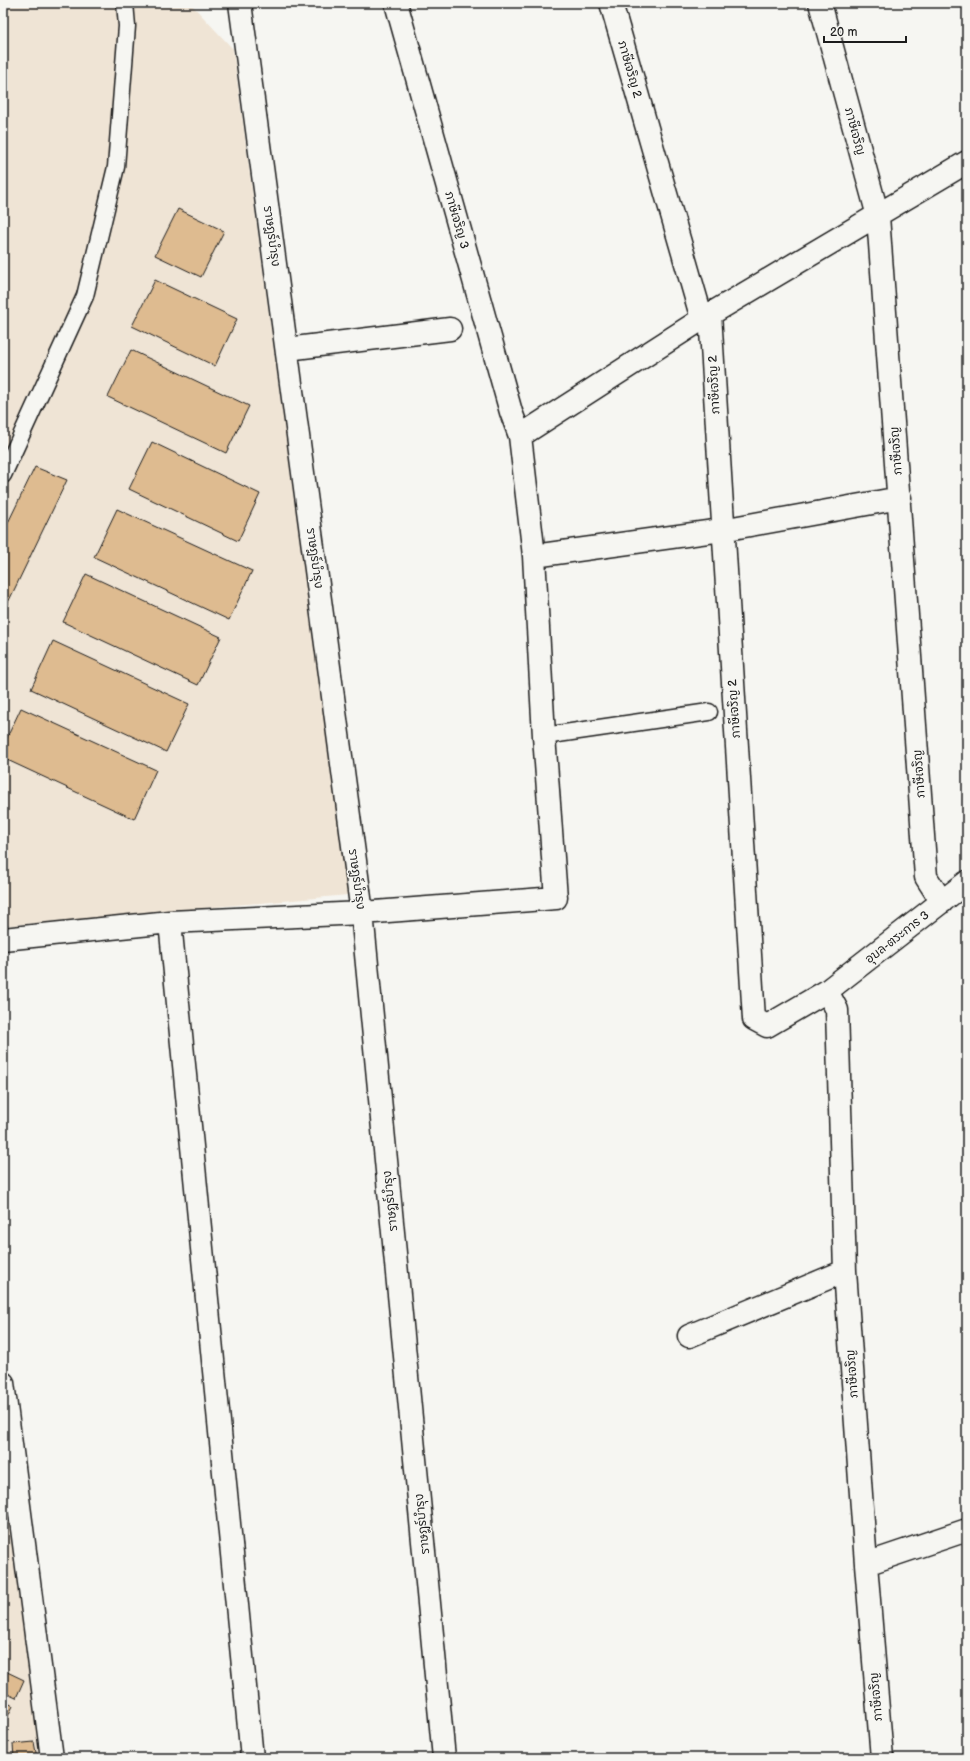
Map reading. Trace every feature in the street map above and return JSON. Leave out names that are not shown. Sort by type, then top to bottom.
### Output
[{"type":"street","name":"ราษฎร์บำรุง","points":[[240,3],[362,913],[444,1758]]},
{"type":"street","name":"ภาษีเจริญ 3","points":[[362,913],[556,898],[544,736],[534,556],[520,436],[511,412],[396,3]]},
{"type":"street","name":"ภาษีเจริญ 2","points":[[611,3],[706,316],[722,530],[754,1019],[767,1026],[827,991]]},
{"type":"street","name":"ภาษีเจริญ","points":[[820,3],[878,216],[900,498],[926,877],[942,902]]},
{"type":"street","points":[[520,436],[706,316],[878,216],[967,162]]},
{"type":"street","points":[[287,349],[450,329]]},
{"type":"street","points":[[534,556],[722,530],[900,498]]},
{"type":"street","name":"อุบล-ตระการ 3","points":[[827,991],[967,882]]},
{"type":"street","points":[[3,939],[170,922],[362,913]]},
{"type":"street","points":[[170,922],[252,1758]]},
{"type":"street","name":"ภาษีเจริญ","points":[[827,991],[837,1010],[845,1271],[866,1564],[882,1758]]},
{"type":"street","points":[[689,1336],[845,1271]]},
{"type":"street","points":[[3,1382],[52,1758]]},
{"type":"street","points":[[866,1564],[967,1530]]},
{"type":"lane","points":[[3,475],[85,296],[116,167],[128,26],[125,3]]},
{"type":"lane","points":[[544,736],[709,712]]},
{"type":"shaded area","points":[[3,3],[190,3],[233,49],[348,895],[3,926]]},
{"type":"shaded area","points":[[3,1478],[41,1758],[3,1758]]},
{"type":"building","points":[[178,209],[224,231],[201,277],[155,255]]},
{"type":"building","points":[[155,280],[237,319],[215,366],[132,326]]},
{"type":"building","points":[[131,350],[249,406],[226,453],[108,397]]},
{"type":"building","points":[[152,442],[260,494],[238,541],[129,489]]},
{"type":"building","points":[[35,467],[67,480],[3,613],[3,533]]},
{"type":"building","points":[[117,509],[252,571],[229,620],[94,557]]},
{"type":"building","points":[[86,574],[221,637],[198,685],[63,622]]},
{"type":"building","points":[[53,641],[189,704],[166,752],[31,689]]},
{"type":"building","points":[[21,708],[156,770],[134,819],[3,758],[3,746]]},
{"type":"building","points":[[3,1670],[24,1680],[16,1698],[3,1692]]},
{"type":"building","points":[[3,1700],[13,1706],[3,1726]]},
{"type":"building","points":[[34,1742],[37,1758],[14,1758],[13,1744]]}]
